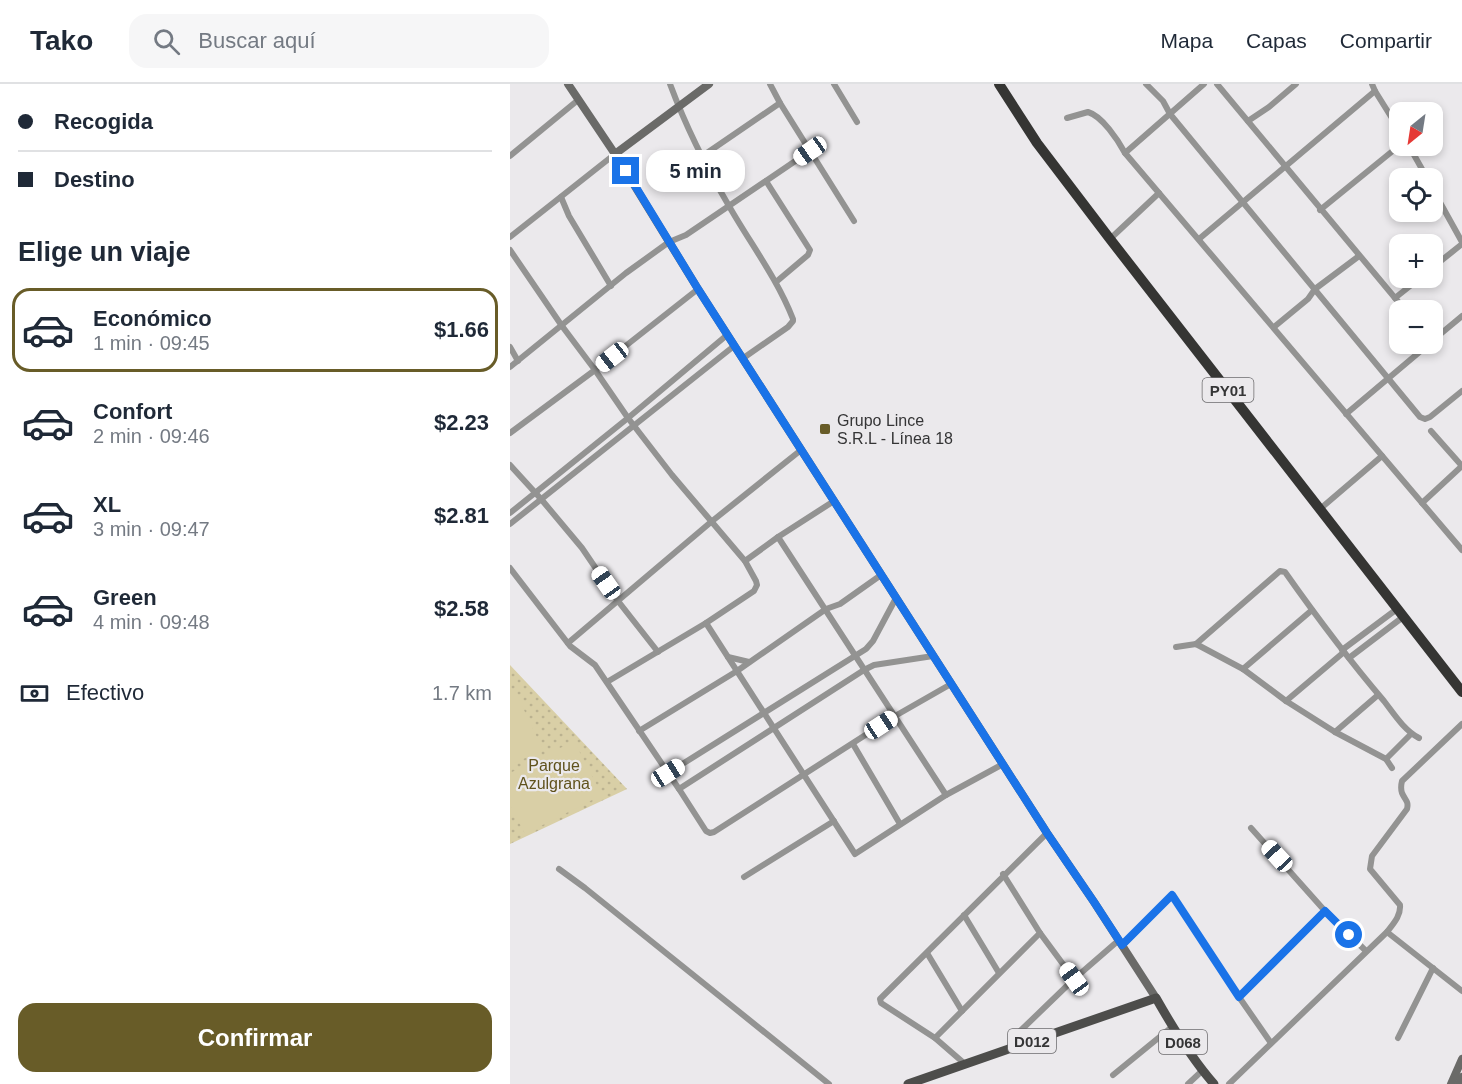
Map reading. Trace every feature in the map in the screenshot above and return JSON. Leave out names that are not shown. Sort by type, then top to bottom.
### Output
[{"type":"highway","name":"PY01","points":[[999,84],[1037,143],[1110,239],[1462,692]]},
{"type":"main road","name":"D068","points":[[568,84],[615,154],[727,335],[1047,833],[1173,1026],[1214,1084]]},
{"type":"main road","points":[[615,154],[709,84]]},
{"type":"main road","name":"D012","points":[[908,1084],[1156,998]]},
{"type":"main road","points":[[1451,1084],[1462,1059]]},
{"type":"main road","points":[[1459,1084],[1462,1077]]},
{"type":"street","points":[[670,84],[701,157],[776,282],[792,316],[793,321],[788,327],[742,358]]},
{"type":"street","points":[[770,84],[854,221]]},
{"type":"street","points":[[834,84],[857,122]]},
{"type":"street","points":[[1146,84],[1163,101],[1170,114],[1242,203],[1420,417],[1430,417],[1462,391]]},
{"type":"street","points":[[1125,153],[1204,84]]},
{"type":"street","points":[[1217,84],[1395,298],[1408,288]]},
{"type":"street","points":[[1248,121],[1296,84]]},
{"type":"street","points":[[1372,84],[1389,114]]},
{"type":"street","points":[[1199,239],[1375,92]]},
{"type":"street","points":[[510,156],[578,100]]},
{"type":"street","points":[[701,157],[780,103]]},
{"type":"street","points":[[1067,118],[1088,112],[1093,113],[1112,133],[1125,153],[1462,550]]},
{"type":"street","points":[[510,367],[669,242],[687,235],[810,151]]},
{"type":"street","points":[[510,237],[615,154]]},
{"type":"street","points":[[1320,210],[1389,154]]},
{"type":"street","points":[[766,181],[810,250],[808,255],[776,282]]},
{"type":"street","points":[[1110,239],[1159,193]]},
{"type":"street","points":[[561,197],[569,216],[611,286]]},
{"type":"street","points":[[1443,209],[1462,243],[1443,259]]},
{"type":"street","points":[[510,250],[633,425],[745,561],[757,585],[754,591],[706,623],[607,682]]},
{"type":"street","points":[[1274,327],[1308,299],[1315,289],[1359,256]]},
{"type":"street","points":[[510,433],[698,289]]},
{"type":"street","points":[[1443,332],[1462,316]]},
{"type":"street","points":[[510,513],[727,335]]},
{"type":"street","points":[[510,524],[734,346]]},
{"type":"street","points":[[510,347],[518,361]]},
{"type":"street","points":[[712,347],[720,357]]},
{"type":"street","points":[[1346,414],[1417,354]]},
{"type":"street","points":[[1422,503],[1462,466],[1431,431]]},
{"type":"street","points":[[568,643],[711,522],[801,450]]},
{"type":"street","points":[[1320,509],[1382,456]]},
{"type":"street","points":[[510,465],[582,548],[618,601],[658,652]]},
{"type":"street","points":[[745,561],[834,501]]},
{"type":"street","points":[[778,537],[946,795]]},
{"type":"street","points":[[510,568],[568,643],[595,665],[706,831],[710,833],[895,716],[951,684]]},
{"type":"street","points":[[1176,647],[1196,644],[1280,571],[1285,572],[1378,695],[1411,734],[1419,738]]},
{"type":"street","points":[[639,731],[737,671],[826,609],[840,604],[881,575]]},
{"type":"street","points":[[668,773],[866,649],[873,641],[896,598]]},
{"type":"street","points":[[1243,669],[1312,610]]},
{"type":"street","points":[[1286,701],[1343,651],[1400,613]]},
{"type":"street","points":[[1349,658],[1400,613]]},
{"type":"street","points":[[706,623],[855,854],[946,795],[1003,764]]},
{"type":"street","points":[[1196,644],[1243,669],[1286,701],[1335,732],[1386,759],[1392,768]]},
{"type":"street","points":[[679,789],[864,670],[874,665],[933,656]]},
{"type":"street","points":[[728,657],[749,662]]},
{"type":"street","points":[[1335,732],[1378,695]]},
{"type":"street","points":[[1229,1084],[1387,932],[1399,914],[1400,905],[1370,869],[1372,856],[1407,809],[1407,801],[1402,792],[1402,781],[1462,724]]},
{"type":"street","points":[[1386,759],[1411,734]]},
{"type":"street","points":[[853,744],[900,824]]},
{"type":"street","points":[[744,877],[834,821]]},
{"type":"street","points":[[1251,828],[1325,911],[1366,951]]},
{"type":"street","points":[[966,1064],[935,1038],[880,999],[1003,874],[1047,833]]},
{"type":"street","points":[[559,869],[829,1084]]},
{"type":"street","points":[[1003,874],[1040,933],[1074,979]]},
{"type":"street","points":[[1012,1047],[1015,1036],[1074,979],[1120,943],[1172,895],[1271,1043]]},
{"type":"street","points":[[1239,997],[1325,911]]},
{"type":"street","points":[[964,915],[999,973]]},
{"type":"street","points":[[1387,932],[1462,991]]},
{"type":"street","points":[[935,1038],[1040,933]]},
{"type":"street","points":[[927,953],[962,1011]]},
{"type":"street","points":[[1398,1038],[1433,968]]},
{"type":"street","points":[[1113,1075],[1173,1026]]},
{"type":"street","points":[[1188,1084],[1203,1070]]},
{"type":"green space","name":"Parque Azulgrana","points":[[510,665],[627,789],[510,844]]},
{"type":"green space","points":[[516,693],[543,750],[510,765],[510,696]]},
{"type":"green space","points":[[574,741],[602,795],[525,834],[510,805],[510,773]]},
{"type":"place","name":"Grupo Lince S.R.L - Línea 18","points":[[825,429]]},
{"type":"route","points":[[626,171],[717,320],[1047,833],[1122,945],[1172,895],[1239,997],[1325,911],[1349,935]]}]
